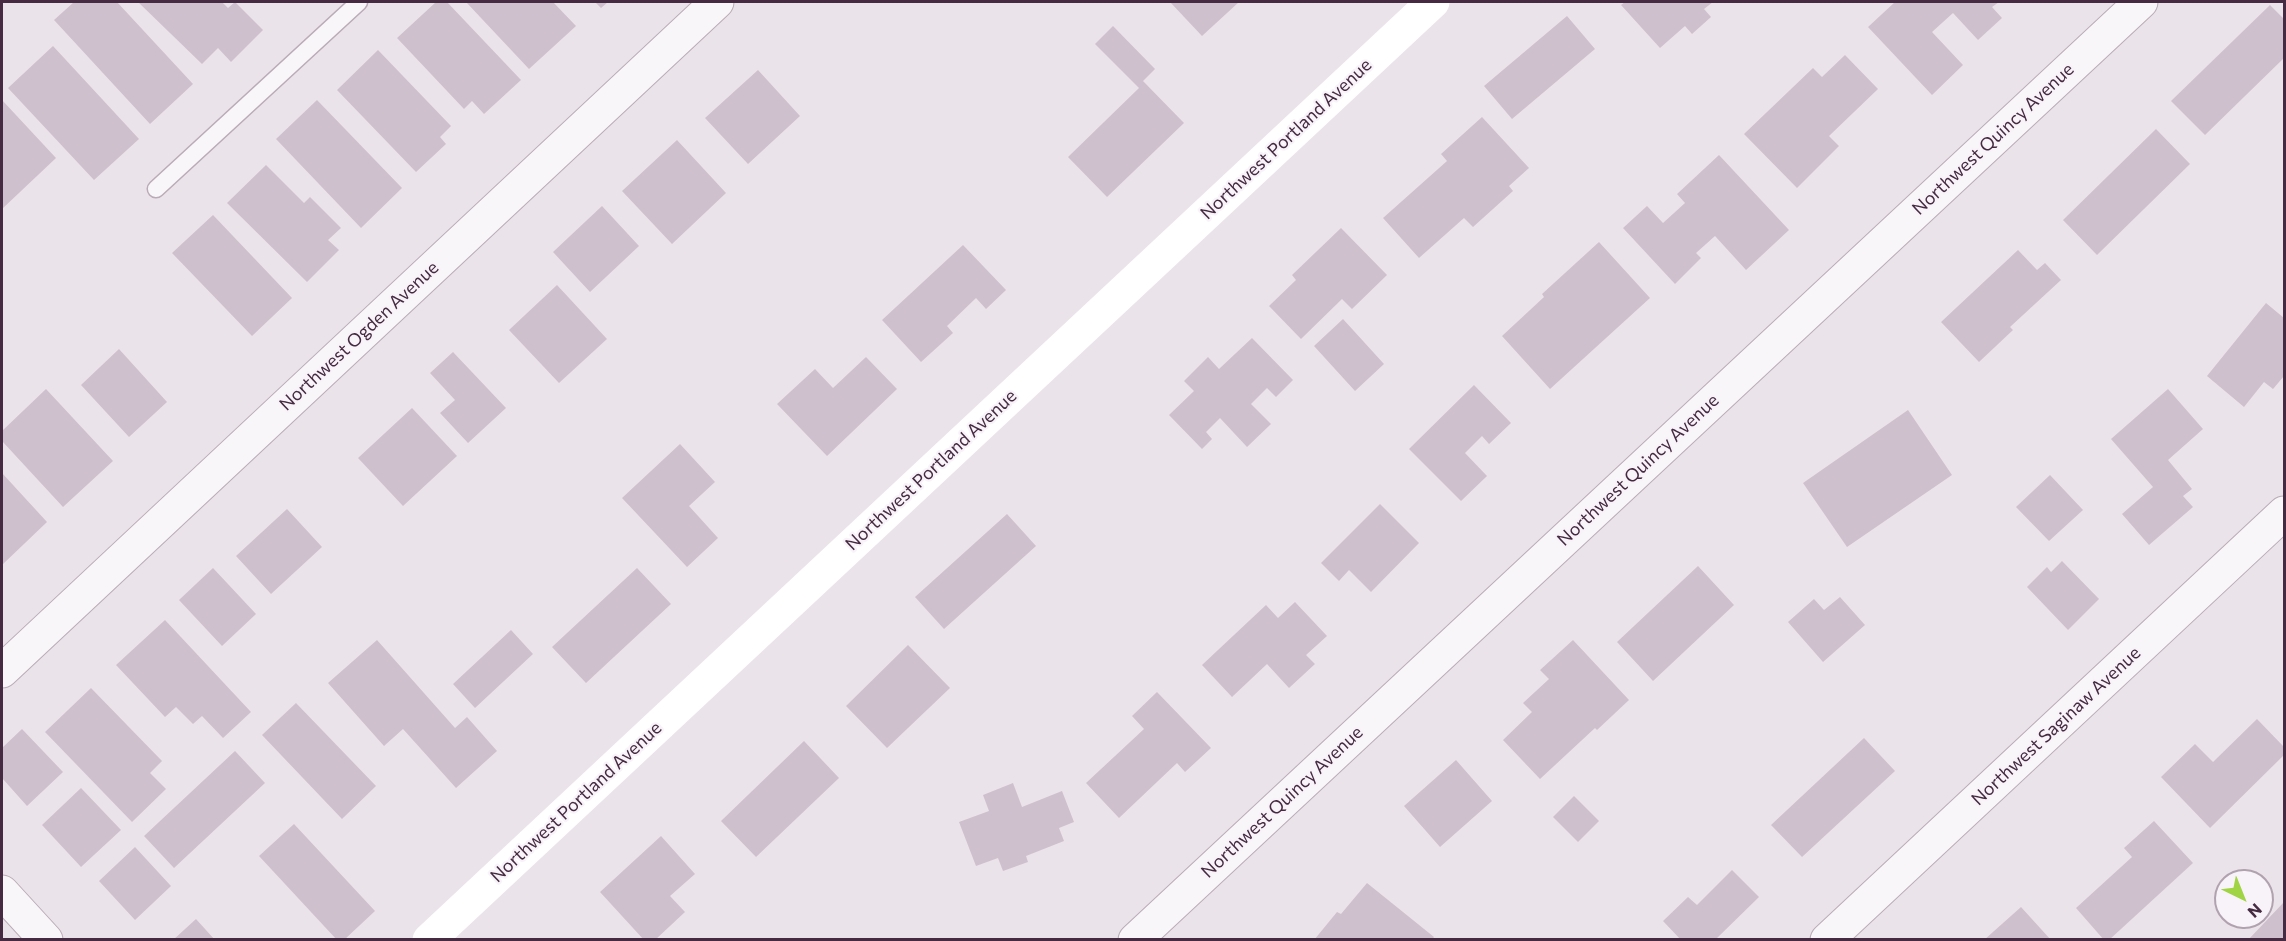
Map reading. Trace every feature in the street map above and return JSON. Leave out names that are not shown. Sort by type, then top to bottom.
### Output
[{"type":"street","name":"Northwest Ogden Avenue","points":[[2,672],[717,2]]},
{"type":"street","name":"Northwest Portland Avenue","points":[[429,939],[1433,2]]},
{"type":"street","name":"Northwest Quincy Avenue","points":[[1135,939],[2141,2]]},
{"type":"street","name":"Northwest Saginaw Avenue","points":[[1827,939],[2284,513]]},
{"type":"street","points":[[2,892],[46,939]]},
{"type":"lane","points":[[156,189],[359,2]]},
{"type":"building","points":[[74,2],[117,2],[193,84],[150,124],[54,20]]},
{"type":"building","points":[[138,2],[222,2],[228,8],[235,2],[263,30],[231,62],[218,48],[202,64]]},
{"type":"building","points":[[436,2],[447,2],[521,80],[484,114],[472,101],[464,109],[397,38]]},
{"type":"building","points":[[466,2],[553,2],[576,26],[529,69]]},
{"type":"building","points":[[595,2],[608,2],[601,8]]},
{"type":"building","points":[[1170,2],[1239,2],[1202,36]]},
{"type":"building","points":[[1625,2],[1713,2],[1704,9],[1711,17],[1692,34],[1685,26],[1660,48],[1621,5]]},
{"type":"building","points":[[1895,2],[1999,2],[1992,7],[2002,18],[1978,40],[1953,13],[1932,32],[1963,65],[1932,95],[1868,27]]},
{"type":"building","points":[[2270,5],[2284,19],[2284,58],[2205,135],[2171,101]]},
{"type":"building","points":[[1567,16],[1595,49],[1512,119],[1484,86]]},
{"type":"building","points":[[1113,26],[1155,69],[1143,81],[1184,123],[1107,197],[1068,157],[1139,88],[1095,44]]},
{"type":"building","points":[[53,46],[139,139],[94,180],[8,88]]},
{"type":"building","points":[[378,50],[451,126],[440,137],[446,144],[416,172],[337,90]]},
{"type":"building","points":[[1845,55],[1878,89],[1829,136],[1839,146],[1797,188],[1744,134],[1813,68],[1822,77]]},
{"type":"building","points":[[758,70],[800,116],[748,164],[705,118]]},
{"type":"building","points":[[2,100],[56,158],[2,209]]},
{"type":"building","points":[[317,100],[402,188],[361,228],[276,139]]},
{"type":"building","points":[[1482,117],[1529,168],[1509,186],[1513,191],[1473,227],[1464,218],[1419,258],[1383,218],[1447,161],[1441,154]]},
{"type":"building","points":[[2156,129],[2190,164],[2097,255],[2063,220]]},
{"type":"building","points":[[677,140],[726,193],[672,244],[622,191]]},
{"type":"building","points":[[1719,155],[1789,230],[1746,270],[1715,236],[1696,253],[1701,258],[1675,284],[1623,228],[1647,206],[1663,223],[1685,203],[1677,194]]},
{"type":"building","points":[[266,165],[304,203],[310,197],[341,228],[328,240],[339,250],[307,282],[227,203]]},
{"type":"building","points":[[602,206],[639,246],[590,292],[553,252]]},
{"type":"building","points":[[213,215],[292,298],[252,336],[172,253]]},
{"type":"building","points":[[1341,228],[1387,275],[1352,309],[1342,299],[1301,339],[1269,306],[1296,280],[1292,275]]},
{"type":"building","points":[[1599,242],[1650,298],[1550,389],[1502,336],[1544,297],[1542,294]]},
{"type":"building","points":[[963,245],[1006,290],[986,309],[976,298],[947,326],[953,333],[921,362],[882,320]]},
{"type":"building","points":[[2018,250],[2037,270],[2045,263],[2061,280],[2010,327],[2013,330],[1979,362],[1941,322]]},
{"type":"building","points":[[557,285],[607,339],[559,383],[509,330]]},
{"type":"building","points":[[2266,303],[2284,318],[2284,376],[2273,389],[2264,382],[2244,407],[2207,376]]},
{"type":"building","points":[[1343,319],[1384,364],[1355,391],[1314,346]]},
{"type":"building","points":[[1252,338],[1293,380],[1276,397],[1267,388],[1251,404],[1271,424],[1247,447],[1220,418],[1206,432],[1212,439],[1202,449],[1169,415],[1194,391],[1184,381],[1208,357],[1219,369]]},
{"type":"building","points":[[119,349],[167,402],[129,437],[81,385]]},
{"type":"building","points":[[453,352],[506,408],[468,443],[440,413],[455,400],[430,373]]},
{"type":"building","points":[[866,357],[897,389],[827,456],[777,404],[815,369],[833,388]]},
{"type":"building","points":[[1474,385],[1511,423],[1489,444],[1482,436],[1465,453],[1487,476],[1461,501],[1409,449]]},
{"type":"building","points":[[46,389],[113,461],[63,507],[2,441],[2,431]]},
{"type":"building","points":[[2168,389],[2203,429],[2168,460],[2192,489],[2183,496],[2193,507],[2149,545],[2122,514],[2153,487],[2111,439]]},
{"type":"building","points":[[412,408],[457,456],[403,506],[358,458]]},
{"type":"building","points":[[1908,410],[1952,475],[1847,547],[1803,483]]},
{"type":"building","points":[[680,444],[715,482],[689,506],[718,538],[687,567],[622,498]]},
{"type":"building","points":[[2,473],[47,522],[2,565]]},
{"type":"building","points":[[2050,475],[2083,510],[2049,541],[2016,507]]},
{"type":"building","points":[[1380,504],[1419,543],[1371,592],[1349,570],[1339,581],[1321,563]]},
{"type":"building","points":[[287,509],[322,547],[271,594],[236,556]]},
{"type":"building","points":[[1007,514],[1036,546],[944,629],[915,597]]},
{"type":"building","points":[[2062,561],[2099,599],[2068,630],[2027,587],[2047,567],[2051,572]]},
{"type":"building","points":[[1698,566],[1734,605],[1653,681],[1617,642]]},
{"type":"building","points":[[213,568],[256,614],[222,646],[179,600]]},
{"type":"building","points":[[637,568],[671,604],[586,683],[552,647]]},
{"type":"building","points":[[1840,597],[1865,625],[1823,662],[1788,622],[1814,599],[1824,610]]},
{"type":"building","points":[[1295,602],[1327,636],[1306,655],[1315,664],[1289,688],[1267,664],[1232,697],[1202,665],[1266,605],[1278,618]]},
{"type":"building","points":[[165,620],[251,712],[223,738],[202,716],[193,724],[176,707],[165,717],[116,665]]},
{"type":"building","points":[[511,630],[533,654],[475,708],[453,684]]},
{"type":"building","points":[[377,640],[455,728],[467,717],[497,751],[456,788],[403,729],[384,746],[328,683]]},
{"type":"building","points":[[1573,640],[1629,700],[1540,779],[1503,740],[1532,712],[1523,703],[1549,679],[1540,670]]},
{"type":"building","points":[[908,645],[950,688],[887,748],[846,706]]},
{"type":"building","points":[[91,688],[162,761],[150,773],[166,789],[132,822],[45,732]]},
{"type":"building","points":[[1157,692],[1211,748],[1185,772],[1177,763],[1119,818],[1086,783],[1144,729],[1132,716]]},
{"type":"building","points":[[296,703],[376,786],[342,819],[262,735]]},
{"type":"building","points":[[2257,719],[2284,747],[2284,755],[2210,828],[2161,777],[2195,744],[2213,762]]},
{"type":"building","points":[[22,729],[63,772],[27,806],[2,778],[2,748]]},
{"type":"building","points":[[1864,738],[1895,771],[1802,857],[1771,825]]},
{"type":"building","points":[[804,741],[839,778],[756,857],[721,821]]},
{"type":"building","points":[[235,751],[265,783],[174,868],[144,836]]},
{"type":"building","points":[[1456,760],[1492,801],[1440,847],[1404,806]]},
{"type":"building","points":[[1013,783],[1022,807],[1062,791],[1074,822],[1059,828],[1064,841],[1026,856],[1028,862],[1003,871],[998,858],[976,866],[959,822],[989,811],[983,795]]},
{"type":"building","points":[[81,788],[121,830],[81,867],[42,825]]},
{"type":"building","points":[[1574,796],[1599,821],[1578,842],[1553,817]]},
{"type":"building","points":[[2154,821],[2193,863],[2109,940],[2104,940],[2076,908],[2132,857],[2124,848]]},
{"type":"building","points":[[294,824],[375,911],[344,940],[337,940],[259,856]]},
{"type":"building","points":[[661,836],[695,874],[670,896],[685,912],[655,940],[644,940],[600,892]]},
{"type":"building","points":[[135,847],[171,886],[135,920],[99,881]]},
{"type":"building","points":[[1732,870],[1759,897],[1715,940],[1681,940],[1663,921],[1688,897],[1697,905]]},
{"type":"building","points":[[1367,883],[1434,937],[1432,940],[1314,940],[1337,912],[1341,914]]},
{"type":"building","points":[[2284,902],[2284,940],[2248,940],[2258,929],[2274,929],[2274,913]]},
{"type":"building","points":[[2021,907],[2051,940],[1984,940]]},
{"type":"building","points":[[196,919],[215,940],[173,940]]}]
